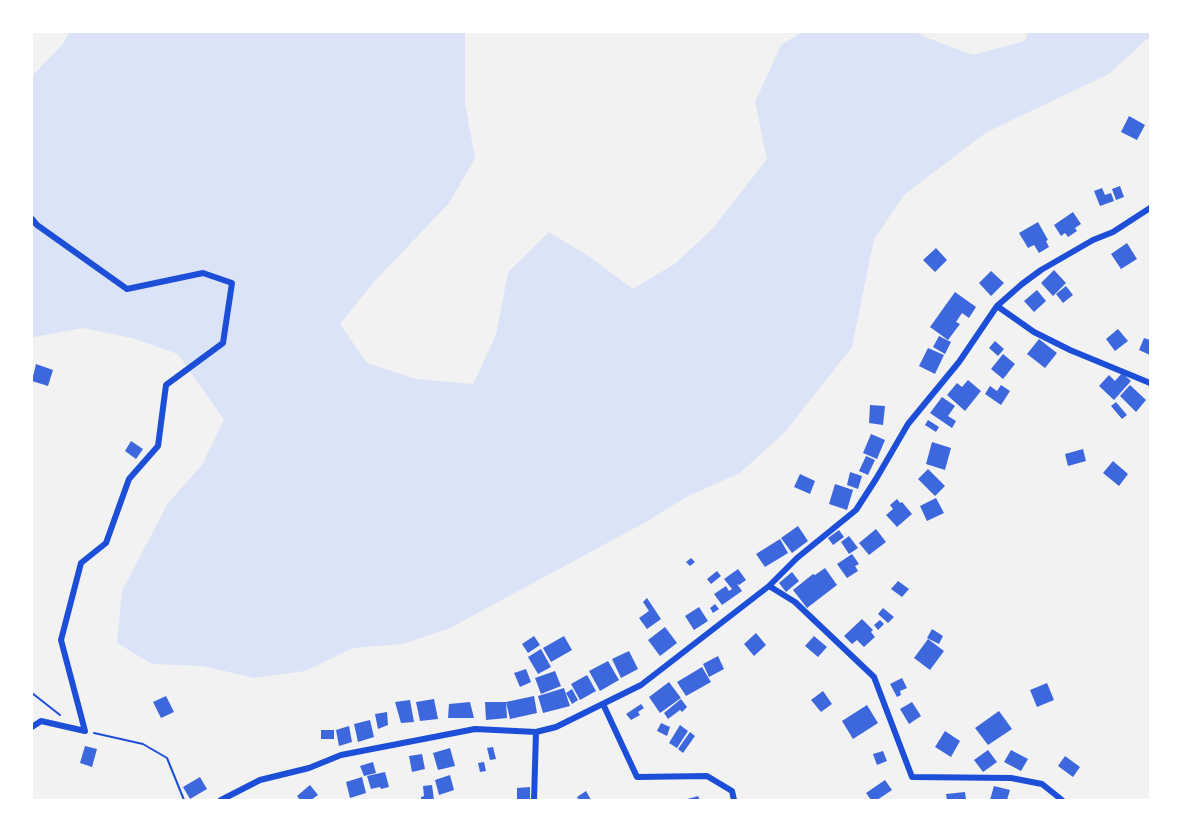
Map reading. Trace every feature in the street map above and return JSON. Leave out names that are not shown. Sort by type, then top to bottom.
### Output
[{"type":"street","points":[[221,801],[260,780],[309,768],[341,755],[475,729],[536,732],[556,727],[641,685],[769,586],[797,558],[856,510],[908,424],[959,362],[997,306],[1041,270],[1093,240],[1113,232],[1150,208]]},
{"type":"street","points":[[32,219],[37,225],[127,289],[203,273],[232,284],[223,343],[166,385],[158,446],[129,479],[106,543],[81,563],[61,640],[85,731],[41,721],[32,727]]},
{"type":"street","points":[[997,306],[1034,332],[1070,350],[1150,383]]},
{"type":"street","points":[[769,586],[795,602],[874,676],[912,777],[1011,778],[1042,784],[1062,801]]},
{"type":"street","points":[[603,704],[637,777],[707,776],[732,791],[734,801]]},
{"type":"street","points":[[534,801],[536,732]]},
{"type":"path","points":[[32,693],[63,717]]},
{"type":"path","points":[[85,731],[143,744],[166,758],[184,801]]},
{"type":"shaded area","points":[[69,32],[465,32],[465,103],[475,158],[449,203],[374,282],[340,324],[367,363],[416,379],[473,384],[496,335],[508,272],[549,232],[590,257],[633,289],[676,263],[713,228],[767,159],[755,102],[781,45],[802,32],[916,32],[973,55],[1025,41],[1028,32],[1150,32],[1150,39],[1146,40],[1109,74],[987,132],[905,194],[874,239],[852,347],[785,432],[740,473],[688,496],[646,522],[450,628],[403,644],[353,648],[305,671],[254,678],[203,666],[152,664],[117,643],[122,591],[168,503],[202,465],[224,420],[178,354],[132,338],[83,328],[32,339],[32,76],[63,44]]},
{"type":"building","points":[[1129,116],[1145,125],[1137,140],[1121,132]]},
{"type":"building","points":[[1120,186],[1124,197],[1116,200],[1112,189]]},
{"type":"building","points":[[1102,188],[1105,195],[1111,193],[1114,201],[1100,206],[1094,191]]},
{"type":"building","points":[[1073,212],[1081,224],[1075,228],[1077,231],[1068,237],[1065,233],[1061,236],[1054,225]]},
{"type":"building","points":[[1038,222],[1048,240],[1046,241],[1049,247],[1039,253],[1034,245],[1028,248],[1019,233]]},
{"type":"building","points":[[1127,243],[1137,259],[1121,269],[1111,254]]},
{"type":"building","points":[[936,248],[947,260],[935,272],[923,260]]},
{"type":"building","points":[[1054,270],[1066,283],[1053,296],[1041,283]]},
{"type":"building","points":[[991,271],[1004,283],[991,296],[979,283]]},
{"type":"building","points":[[1066,286],[1073,295],[1063,303],[1056,294]]},
{"type":"building","points":[[1037,290],[1046,301],[1034,312],[1024,301]]},
{"type":"building","points":[[955,292],[976,307],[969,318],[962,313],[956,322],[960,324],[948,340],[930,327]]},
{"type":"building","points":[[1118,329],[1128,341],[1115,351],[1106,339]]},
{"type":"building","points":[[939,336],[951,342],[945,354],[933,347]]},
{"type":"building","points":[[1144,338],[1150,340],[1150,355],[1139,350]]},
{"type":"building","points":[[1039,339],[1057,353],[1045,368],[1027,354]]},
{"type":"building","points":[[995,341],[1004,349],[998,356],[989,348]]},
{"type":"building","points":[[928,348],[944,355],[935,374],[919,366]]},
{"type":"building","points":[[1003,354],[1015,364],[1003,379],[991,369]]},
{"type":"building","points":[[36,364],[53,370],[48,386],[32,381]]},
{"type":"building","points":[[1122,373],[1131,381],[1114,400],[1099,386],[1109,375],[1115,381]]},
{"type":"building","points":[[968,380],[981,391],[965,411],[947,395],[957,383],[962,387]]},
{"type":"building","points":[[1001,385],[1010,391],[1001,405],[985,394],[990,386],[997,391]]},
{"type":"building","points":[[1130,385],[1146,400],[1136,412],[1120,396]]},
{"type":"building","points":[[942,397],[955,406],[948,416],[956,421],[952,428],[930,413]]},
{"type":"building","points":[[1116,402],[1127,415],[1122,419],[1111,406]]},
{"type":"building","points":[[870,405],[885,406],[883,425],[869,423]]},
{"type":"building","points":[[928,420],[939,427],[936,432],[925,425]]},
{"type":"building","points":[[871,434],[885,440],[877,459],[863,453]]},
{"type":"building","points":[[131,441],[143,449],[136,459],[125,451]]},
{"type":"building","points":[[932,442],[951,448],[945,470],[926,464]]},
{"type":"building","points":[[1083,449],[1086,461],[1068,466],[1065,454]]},
{"type":"building","points":[[866,456],[875,460],[868,475],[859,471]]},
{"type":"building","points":[[1113,461],[1128,474],[1119,486],[1103,473]]},
{"type":"building","points":[[928,469],[945,486],[935,496],[918,479]]},
{"type":"building","points":[[850,472],[862,476],[858,489],[847,485]]},
{"type":"building","points":[[800,474],[815,481],[810,494],[794,487]]},
{"type":"building","points":[[835,484],[853,490],[847,510],[829,504]]},
{"type":"building","points":[[936,498],[944,513],[927,521],[920,506]]},
{"type":"building","points":[[897,499],[912,514],[897,527],[886,515],[893,509],[890,505]]},
{"type":"building","points":[[798,526],[808,541],[792,553],[781,538]]},
{"type":"building","points":[[876,529],[886,542],[869,555],[859,543]]},
{"type":"building","points":[[839,530],[844,537],[833,545],[828,538]]},
{"type":"building","points":[[849,536],[858,548],[849,554],[841,542]]},
{"type":"building","points":[[780,539],[788,553],[765,567],[756,554]]},
{"type":"building","points":[[852,554],[859,564],[855,566],[858,571],[847,578],[837,564]]},
{"type":"building","points":[[691,558],[695,562],[690,566],[686,562]]},
{"type":"building","points":[[825,568],[837,585],[807,608],[793,590],[813,574]]},
{"type":"building","points":[[738,569],[746,580],[737,584],[742,591],[722,605],[714,594],[726,586],[729,591],[732,589],[724,579]]},
{"type":"building","points":[[717,571],[721,576],[711,584],[707,579]]},
{"type":"building","points":[[792,572],[799,581],[786,592],[779,583]]},
{"type":"building","points":[[898,581],[909,589],[902,597],[891,589]]},
{"type":"building","points":[[647,598],[661,619],[647,629],[639,618],[649,611],[643,602]]},
{"type":"building","points":[[715,604],[719,609],[713,613],[710,608]]},
{"type":"building","points":[[699,607],[708,621],[694,630],[685,616]]},
{"type":"building","points":[[883,608],[894,617],[888,623],[878,614]]},
{"type":"building","points":[[862,619],[873,630],[871,632],[875,637],[864,647],[857,640],[852,644],[844,636]]},
{"type":"building","points":[[880,620],[884,624],[878,630],[874,625]]},
{"type":"building","points":[[665,627],[677,643],[660,656],[648,640]]},
{"type":"building","points":[[932,629],[943,636],[939,644],[927,638]]},
{"type":"building","points":[[756,633],[766,645],[754,656],[744,644]]},
{"type":"building","points":[[534,636],[540,645],[528,653],[522,644]]},
{"type":"building","points":[[564,636],[572,650],[551,662],[543,648]]},
{"type":"building","points":[[814,636],[827,647],[818,657],[805,646]]},
{"type":"building","points":[[928,639],[944,651],[930,670],[914,658]]},
{"type":"building","points":[[541,649],[551,667],[538,674],[528,657]]},
{"type":"building","points":[[629,651],[638,669],[621,678],[612,659]]},
{"type":"building","points":[[718,656],[724,669],[709,677],[703,664]]},
{"type":"building","points":[[608,661],[619,680],[600,691],[589,671]]},
{"type":"building","points":[[702,667],[711,682],[686,696],[677,682]]},
{"type":"building","points":[[526,669],[531,682],[520,687],[514,673]]},
{"type":"building","points":[[555,671],[561,686],[541,694],[535,678]]},
{"type":"building","points":[[587,675],[596,691],[580,700],[571,684]]},
{"type":"building","points":[[902,678],[907,688],[900,691],[901,695],[897,697],[890,684]]},
{"type":"building","points":[[669,682],[681,698],[660,713],[649,697]]},
{"type":"building","points":[[1047,683],[1054,700],[1037,707],[1030,690]]},
{"type":"building","points":[[564,688],[570,706],[543,713],[538,696]]},
{"type":"building","points":[[572,689],[578,700],[572,704],[566,693]]},
{"type":"building","points":[[823,691],[832,704],[821,712],[811,700]]},
{"type":"building","points":[[166,696],[174,712],[161,718],[153,702]]},
{"type":"building","points":[[534,696],[537,713],[510,719],[506,702]]},
{"type":"building","points":[[434,699],[438,719],[420,721],[416,702]]},
{"type":"building","points":[[681,699],[687,707],[668,719],[664,713]]},
{"type":"building","points":[[410,700],[414,722],[401,723],[395,702]]},
{"type":"building","points":[[470,702],[474,718],[448,718],[449,704]]},
{"type":"building","points":[[485,702],[506,702],[507,718],[486,720]]},
{"type":"building","points":[[912,702],[921,716],[909,724],[900,709]]},
{"type":"building","points":[[641,704],[644,708],[638,712],[640,715],[631,720],[626,714]]},
{"type":"building","points":[[867,705],[878,723],[853,739],[842,721]]},
{"type":"building","points":[[999,711],[1012,729],[988,745],[975,728]]},
{"type":"building","points":[[387,712],[388,725],[378,729],[375,714]]},
{"type":"building","points":[[370,720],[374,737],[358,742],[354,724]]},
{"type":"building","points":[[661,723],[670,727],[667,736],[657,731]]},
{"type":"building","points":[[680,725],[688,731],[677,748],[669,743]]},
{"type":"building","points":[[349,726],[352,742],[339,746],[336,730]]},
{"type":"building","points":[[321,730],[334,730],[334,739],[321,739]]},
{"type":"building","points":[[945,731],[960,741],[951,757],[935,747]]},
{"type":"building","points":[[690,732],[695,736],[683,753],[678,749]]},
{"type":"building","points":[[85,746],[97,749],[92,767],[80,763]]},
{"type":"building","points":[[493,747],[496,759],[490,760],[487,748]]},
{"type":"building","points":[[450,748],[455,766],[438,770],[433,753]]},
{"type":"building","points":[[988,750],[997,762],[983,772],[974,760]]},
{"type":"building","points":[[1011,750],[1028,759],[1021,771],[1004,762]]},
{"type":"building","points":[[883,751],[887,761],[877,765],[873,754]]},
{"type":"building","points":[[422,754],[425,769],[412,772],[409,756]]},
{"type":"building","points":[[1065,756],[1080,767],[1073,777],[1058,766]]},
{"type":"building","points":[[373,762],[376,773],[364,776],[360,766]]},
{"type":"building","points":[[484,762],[486,771],[480,772],[478,763]]},
{"type":"building","points":[[385,772],[389,787],[371,789],[367,776]]},
{"type":"building","points":[[450,775],[454,790],[439,795],[435,780]]},
{"type":"building","points":[[200,777],[207,789],[190,799],[183,787]]},
{"type":"building","points":[[362,777],[366,793],[350,798],[346,782]]},
{"type":"building","points":[[885,780],[892,790],[877,800],[871,800],[866,793]]},
{"type":"building","points":[[310,785],[318,795],[311,800],[300,800],[297,796]]},
{"type":"building","points":[[432,785],[434,800],[421,800],[424,796],[423,786]]},
{"type":"building","points":[[994,786],[1010,790],[1007,800],[990,800]]},
{"type":"building","points":[[530,787],[530,800],[517,800],[517,788]]},
{"type":"building","points":[[586,791],[591,800],[579,800],[577,797]]},
{"type":"building","points":[[965,792],[966,800],[947,800],[946,794]]},
{"type":"building","points":[[698,796],[700,800],[684,800]]}]
